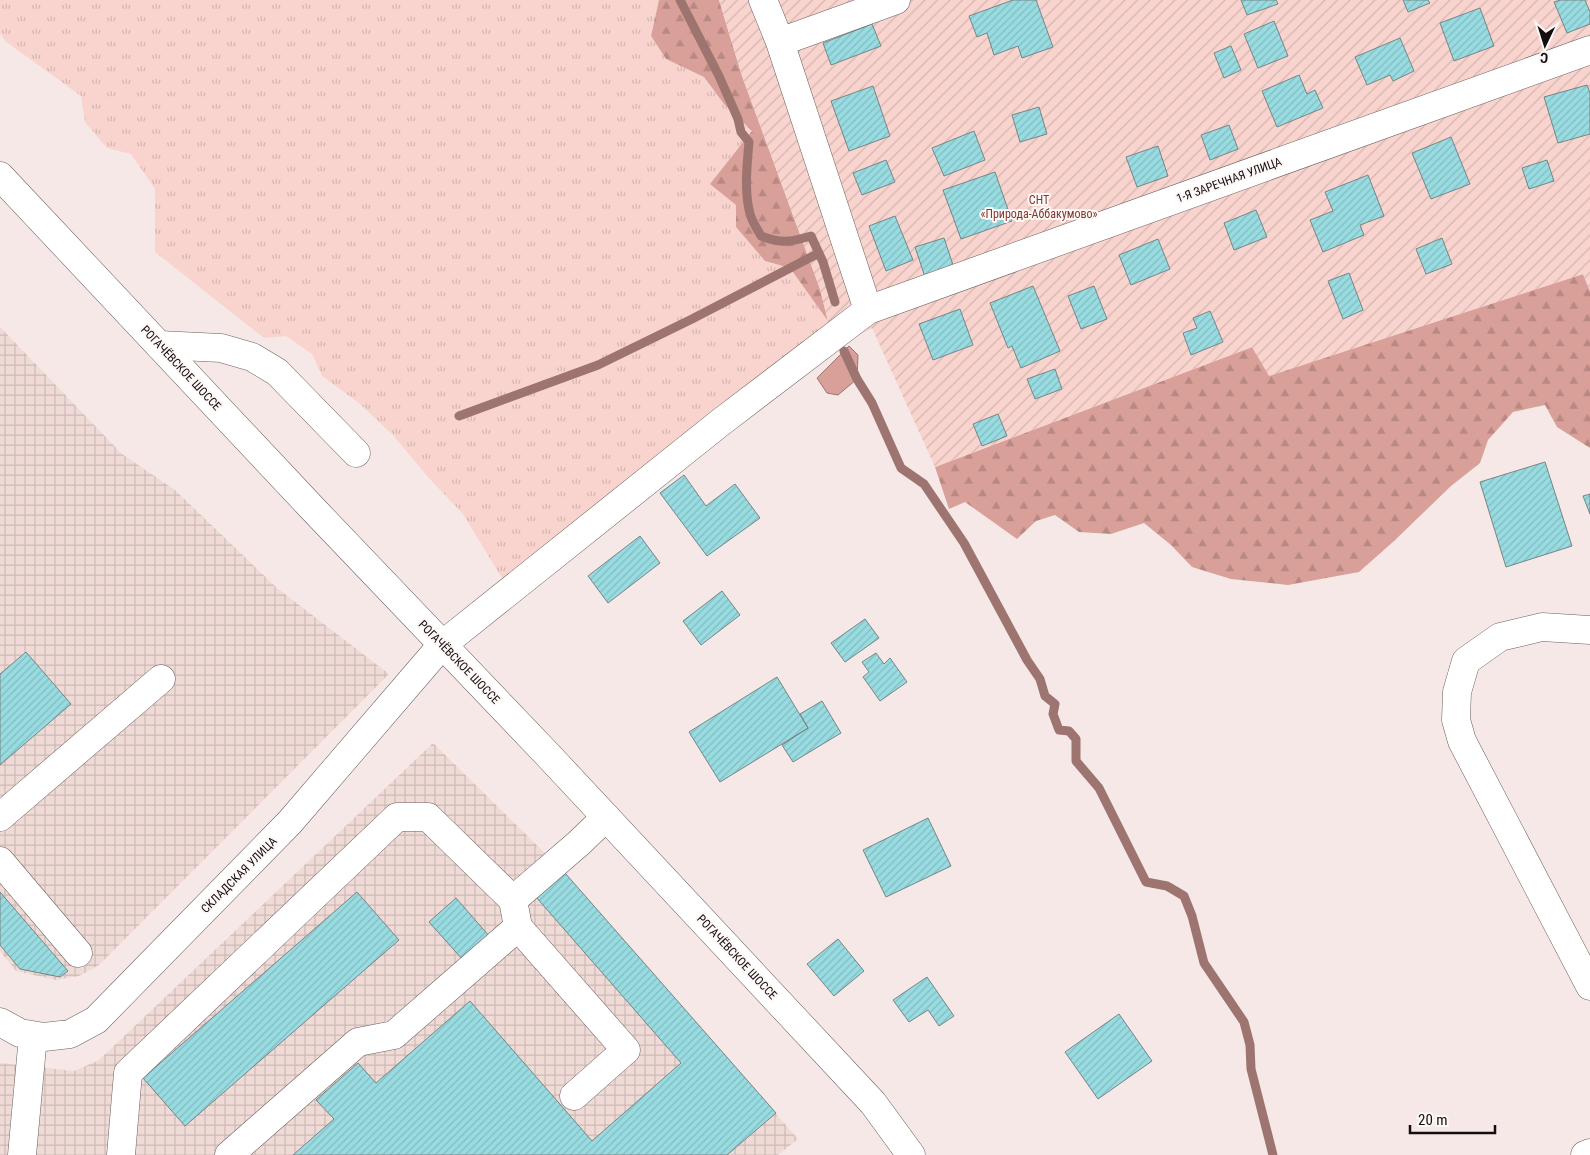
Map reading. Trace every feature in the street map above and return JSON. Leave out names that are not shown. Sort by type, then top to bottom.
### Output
[{"type":"street","points":[[763,0],[780,42],[868,310]]},
{"type":"street","points":[[780,42],[896,0]]},
{"type":"street","name":"1-Я ЗАРЕЧНАЯ УЛИЦА","points":[[442,645],[722,422],[868,310],[1590,50]]},
{"type":"street","name":"РОГАЧЁВСКОЕ ШОССЕ","points":[[0,176],[606,817],[873,1103],[911,1155]]},
{"type":"street","points":[[159,345],[221,348],[252,357],[277,372],[356,454]]},
{"type":"street","points":[[1590,630],[1542,626],[1500,637],[1466,661],[1457,692],[1456,720],[1462,740],[1590,986]]},
{"type":"street","name":"СКЛАДСКАЯ УЛИЦА","points":[[0,1022],[20,1033],[44,1037],[70,1034],[96,1020],[290,822],[442,645]]},
{"type":"street","points":[[0,817],[162,679]]},
{"type":"street","points":[[121,1155],[128,1073],[397,817],[428,817],[513,900],[518,927],[626,1050],[574,1096]]},
{"type":"street","points":[[513,900],[606,817]]},
{"type":"street","points":[[0,861],[78,952]]},
{"type":"street","points":[[228,1155],[358,1042],[394,1035],[518,927]]},
{"type":"street","points":[[22,1155],[33,1036]]},
{"type":"street","points":[[1585,1155],[1590,1153]]},
{"type":"shaded area","points":[[0,327],[122,454],[175,490],[277,588],[389,674],[99,965],[79,976],[56,980],[16,971],[0,951]]},
{"type":"shaded area","points":[[433,743],[565,873],[798,1139],[778,1155],[0,1155],[0,1063],[74,1071],[99,1060]]},
{"type":"green space","points":[[0,0],[659,0],[651,36],[666,59],[704,77],[721,100],[753,131],[711,184],[736,205],[736,227],[765,261],[790,268],[828,321],[831,334],[505,583],[463,514],[427,476],[393,435],[359,403],[322,376],[312,354],[286,336],[264,338],[155,252],[155,189],[131,154],[107,148],[85,122],[81,96],[5,41],[0,33]]},
{"type":"green space","points":[[659,0],[719,0],[742,76],[820,289],[828,321],[790,268],[765,261],[736,227],[736,205],[710,184],[752,131],[724,104],[704,77],[666,59],[651,36]]},
{"type":"green space","name":"СНТ «Природа-Аббакумово»","points":[[719,0],[1590,0],[1590,291],[1583,274],[1269,376],[1252,347],[935,467],[872,328],[841,345],[831,334],[820,289],[742,76]]},
{"type":"green space","points":[[1583,274],[1590,291],[1590,448],[1557,427],[1545,405],[1513,412],[1488,440],[1480,463],[1451,486],[1359,572],[1288,585],[1231,579],[1192,567],[1171,545],[1144,523],[1111,534],[1079,532],[1055,515],[1036,521],[1017,539],[965,502],[949,509],[935,467],[1252,347],[1270,375]]},
{"type":"water","points":[[849,346],[858,355],[857,379],[838,395],[827,393],[817,378]]},
{"type":"building","points":[[1013,0],[1036,0],[1053,47],[1022,58],[1018,46],[994,55],[987,33],[977,37],[969,16]]},
{"type":"building","points":[[1241,0],[1276,0],[1278,4],[1247,15]]},
{"type":"building","points":[[1403,0],[1428,0],[1430,3],[1408,12]]},
{"type":"building","points":[[1560,0],[1585,0],[1590,12],[1590,24],[1567,33],[1554,2]]},
{"type":"building","points":[[1480,8],[1494,46],[1454,61],[1440,23]]},
{"type":"building","points":[[1274,21],[1288,56],[1258,68],[1244,34]]},
{"type":"building","points":[[872,24],[881,46],[831,65],[823,43]]},
{"type":"building","points":[[1400,38],[1414,71],[1393,81],[1390,75],[1367,85],[1355,57]]},
{"type":"building","points":[[1231,46],[1241,70],[1224,78],[1214,53]]},
{"type":"building","points":[[1299,75],[1307,94],[1315,90],[1323,108],[1277,127],[1262,91]]},
{"type":"building","points":[[1587,85],[1590,93],[1590,134],[1558,143],[1544,97]]},
{"type":"building","points":[[873,86],[890,136],[849,151],[831,101]]},
{"type":"building","points":[[1039,107],[1047,134],[1020,142],[1012,115]]},
{"type":"building","points":[[1229,125],[1238,149],[1210,160],[1201,135]]},
{"type":"building","points":[[974,131],[985,160],[944,176],[932,148]]},
{"type":"building","points":[[1451,137],[1470,184],[1431,199],[1412,153]]},
{"type":"building","points":[[1158,146],[1168,176],[1137,187],[1126,157]]},
{"type":"building","points":[[886,160],[895,182],[862,195],[853,173]]},
{"type":"building","points":[[1547,160],[1554,181],[1529,189],[1522,168]]},
{"type":"building","points":[[995,172],[1012,221],[961,239],[943,190]]},
{"type":"building","points":[[1368,175],[1384,216],[1360,225],[1364,235],[1323,252],[1310,220],[1333,211],[1325,192]]},
{"type":"building","points":[[1256,210],[1267,237],[1234,250],[1224,223]]},
{"type":"building","points":[[895,216],[913,260],[886,271],[869,226]]},
{"type":"building","points":[[944,238],[955,271],[926,280],[915,247]]},
{"type":"building","points":[[1442,238],[1452,264],[1426,274],[1416,249]]},
{"type":"building","points":[[1158,239],[1170,269],[1131,285],[1119,255]]},
{"type":"building","points":[[1349,273],[1363,310],[1343,319],[1328,281]]},
{"type":"building","points":[[1033,286],[1060,351],[1021,368],[1012,346],[1008,348],[990,303]]},
{"type":"building","points":[[1094,286],[1107,319],[1081,329],[1068,296]]},
{"type":"building","points":[[960,309],[973,345],[933,360],[919,324]]},
{"type":"building","points":[[1210,311],[1223,342],[1191,355],[1183,333],[1197,328],[1193,318]]},
{"type":"building","points":[[1055,369],[1062,389],[1035,399],[1027,379]]},
{"type":"building","points":[[998,414],[1007,436],[982,446],[973,424]]},
{"type":"building","points":[[1545,462],[1572,546],[1506,567],[1480,482]]},
{"type":"building","points":[[684,475],[706,506],[735,484],[760,518],[707,556],[660,493]]},
{"type":"building","points":[[1590,494],[1590,514],[1583,496]]},
{"type":"building","points":[[640,536],[660,563],[608,603],[588,576]]},
{"type":"building","points":[[722,591],[740,615],[701,645],[683,621]]},
{"type":"building","points":[[865,619],[879,638],[845,662],[831,643]]},
{"type":"building","points":[[26,652],[71,704],[0,765],[0,674]]},
{"type":"building","points":[[876,653],[884,664],[890,658],[907,682],[880,701],[863,677],[869,672],[862,662]]},
{"type":"building","points":[[777,677],[808,728],[720,782],[689,732]]},
{"type":"building","points":[[822,701],[841,733],[793,762],[782,745],[808,728],[800,714]]},
{"type":"building","points":[[928,818],[951,866],[886,897],[863,850]]},
{"type":"building","points":[[565,873],[776,1113],[727,1155],[293,1155],[334,1119],[316,1100],[358,1063],[376,1083],[470,1001],[592,1141],[681,1063],[536,897]]},
{"type":"building","points":[[0,892],[68,971],[60,977],[20,969],[0,945]]},
{"type":"building","points":[[357,892],[399,940],[185,1126],[143,1078]]},
{"type":"building","points":[[456,898],[490,937],[463,960],[429,922]]},
{"type":"building","points":[[838,939],[864,971],[834,996],[807,964]]},
{"type":"building","points":[[927,977],[954,1016],[939,1026],[928,1010],[909,1022],[893,1000]]},
{"type":"building","points":[[1119,1014],[1152,1061],[1098,1099],[1065,1052]]},
{"type":"waterway","points":[[680,0],[719,76],[738,119],[741,132],[749,142],[747,187],[748,205],[753,222],[761,236],[775,240],[791,241],[811,236],[823,262],[835,302]]},
{"type":"waterway","points":[[459,416],[598,365],[819,253]]},
{"type":"waterway","points":[[844,351],[857,379],[872,403],[901,468],[924,484],[964,543],[1027,660],[1040,679],[1045,696],[1055,704],[1053,714],[1059,730],[1069,731],[1076,739],[1076,761],[1099,788],[1146,882],[1167,886],[1184,896],[1192,916],[1204,963],[1244,1022],[1250,1045],[1251,1069],[1273,1155]]}]
